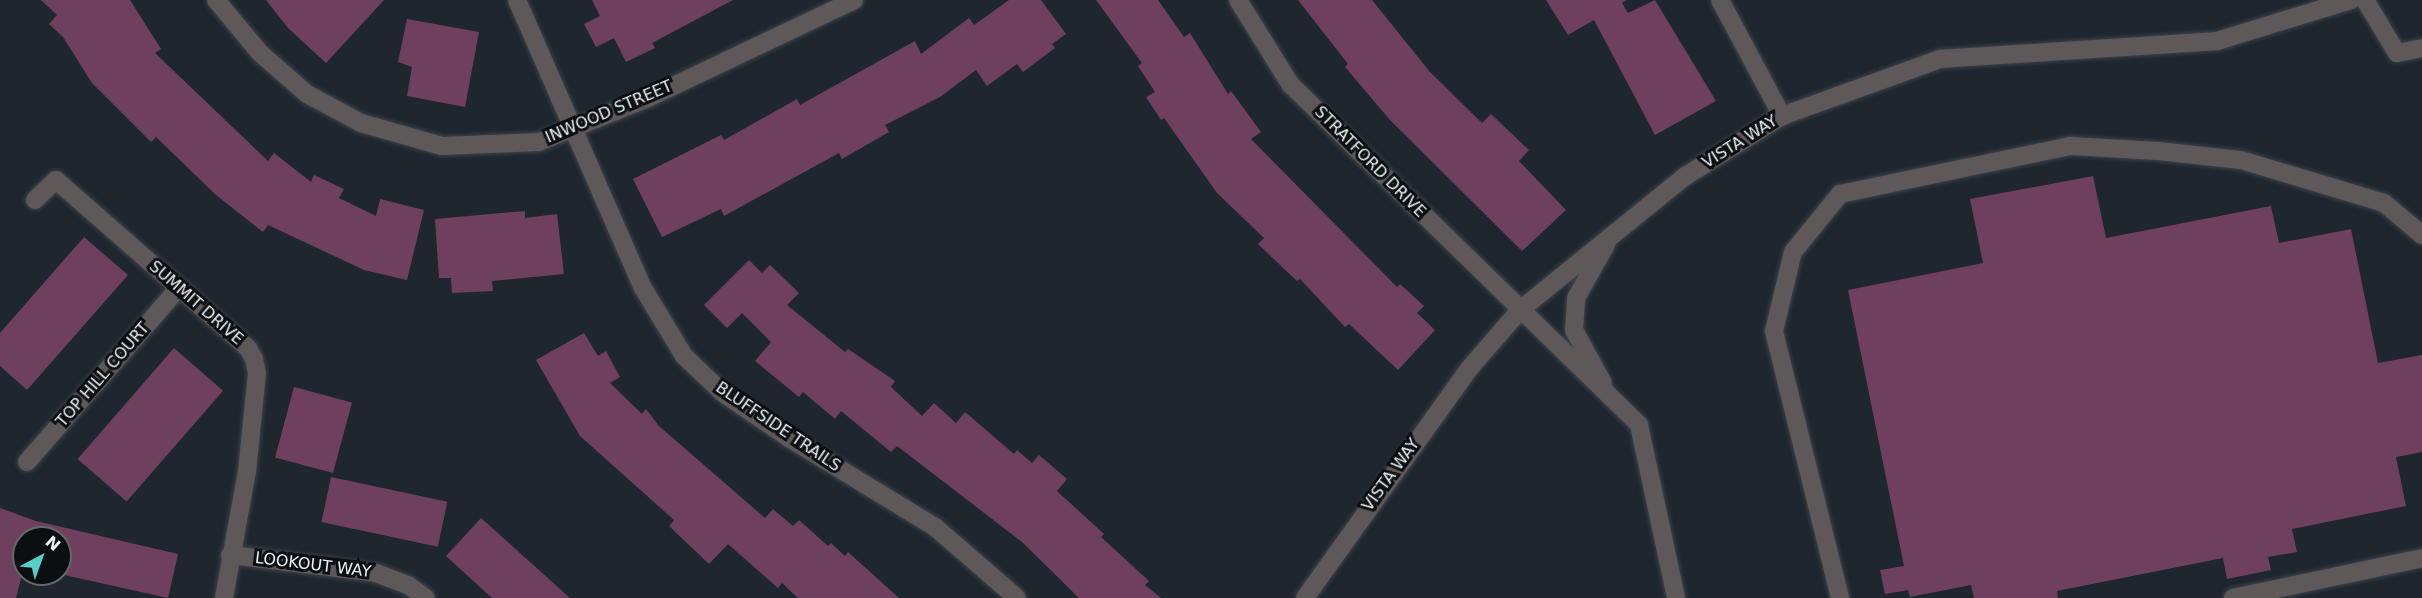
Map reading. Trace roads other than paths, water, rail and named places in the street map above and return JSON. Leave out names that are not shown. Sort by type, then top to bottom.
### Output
[{"type":"street","name":"INWOOD STREET","points":[[216,0],[260,53],[307,94],[361,123],[442,146],[539,142],[648,98],[854,0]]},
{"type":"street","name":"BLUFFSIDE TRAILS","points":[[516,0],[643,288],[684,357],[723,393],[789,438],[935,527],[1017,598]]},
{"type":"street","name":"STRATFORD DRIVE","points":[[1238,0],[1290,84],[1640,425],[1676,598]]},
{"type":"street","points":[[1720,0],[1782,116]]},
{"type":"street","name":"VISTA WAY","points":[[1305,598],[1461,380],[1520,310],[1684,177],[1782,116],[1940,59],[2217,42],[2351,0]]},
{"type":"street","points":[[2365,0],[2397,53],[2422,48]]},
{"type":"street","points":[[1840,598],[1774,331],[1793,252],[1840,194],[2070,146],[2158,152],[2241,160],[2384,203],[2422,235]]},
{"type":"street","name":"SUMMIT DRIVE","points":[[34,200],[56,180],[248,348],[257,373],[247,471],[224,598]]},
{"type":"street","points":[[1611,236],[1576,298],[1574,330],[1611,397]]},
{"type":"street","name":"TOP HILL COURT","points":[[27,462],[179,288]]},
{"type":"street","name":"LOOKOUT WAY","points":[[230,555],[376,573],[408,585],[426,598]]},
{"type":"street","points":[[2233,598],[2282,593],[2422,558]]}]
